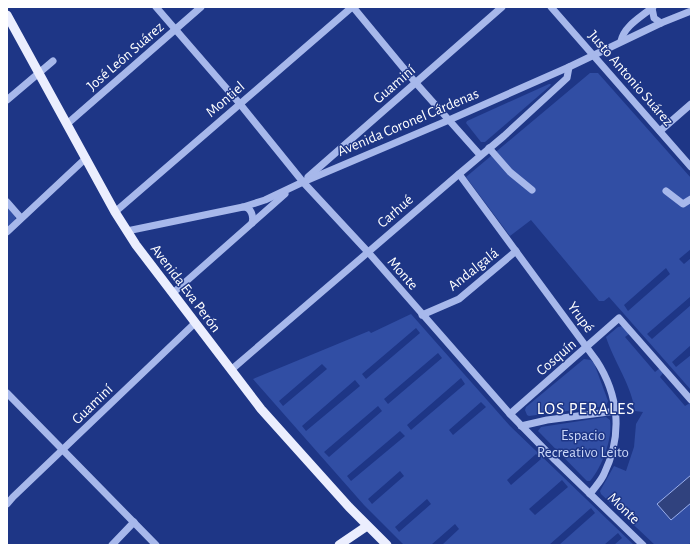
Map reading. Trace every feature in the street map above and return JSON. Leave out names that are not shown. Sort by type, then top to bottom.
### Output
[{"type":"main road","name":"Avenida Eva Perón","points":[[7,15],[115,212],[136,245],[261,409],[367,526],[387,545]]},
{"type":"main road","points":[[339,545],[367,526]]},
{"type":"street","name":"Monte","points":[[156,7],[240,104],[303,182],[368,252],[510,414],[643,545]]},
{"type":"street","name":"José León Suárez","points":[[67,124],[201,7]]},
{"type":"street","points":[[352,7],[415,82],[480,155]]},
{"type":"street","name":"Montiel","points":[[115,212],[352,7]]},
{"type":"street","name":"Guaminí","points":[[303,182],[502,7]]},
{"type":"street","name":"Justo Antonio Suárez","points":[[551,7],[691,167]]},
{"type":"street","points":[[621,41],[623,33],[628,27],[652,7],[654,18],[661,23]]},
{"type":"street","name":"Avenida Coronel Cárdenas","points":[[128,231],[243,208],[265,200],[691,11]]},
{"type":"street","points":[[7,100],[53,61]]},
{"type":"street","name":"Carhué","points":[[230,370],[504,136],[567,78],[569,66]]},
{"type":"street","points":[[660,131],[691,104]]},
{"type":"street","points":[[489,148],[510,172],[532,190]]},
{"type":"street","points":[[7,232],[86,158]]},
{"type":"street","name":"Yrupé","points":[[458,174],[587,347],[606,377],[613,395],[616,412],[616,428],[612,454],[604,475],[590,494]]},
{"type":"street","points":[[173,293],[293,188]]},
{"type":"street","points":[[666,191],[683,204],[691,199]]},
{"type":"street","points":[[7,202],[21,218]]},
{"type":"street","points":[[243,208],[250,210],[253,220],[252,223]]},
{"type":"street","name":"Andalgalá","points":[[422,315],[458,299],[516,251]]},
{"type":"street","name":"Cosquín","points":[[510,414],[619,318],[691,400]]},
{"type":"street","name":"Guaminí","points":[[7,504],[195,323]]},
{"type":"street","points":[[7,393],[156,545]]},
{"type":"street","points":[[521,426],[547,420],[616,412]]},
{"type":"street","points":[[112,545],[134,522]]},
{"type":"green space","points":[[590,73],[598,73],[691,178],[691,249],[679,259],[684,264],[691,258],[691,298],[690,297],[647,334],[652,339],[691,305],[691,345],[672,362],[676,367],[691,355],[691,390],[609,297],[604,301],[599,301],[531,220],[510,236],[466,177]],"holes":[[[666,268],[670,274],[628,311],[624,305]]]},
{"type":"green space","points":[[551,84],[550,86],[485,142],[481,142],[466,123],[467,121]]},
{"type":"green space","points":[[7,206],[16,216],[15,220],[7,228]]},
{"type":"green space","points":[[411,314],[510,426],[634,545],[614,545],[622,538],[618,533],[604,545],[559,545],[595,513],[591,508],[549,545],[442,545],[459,529],[455,524],[431,545],[404,545],[364,505],[253,379],[369,331],[371,333]],"holes":[[[416,328],[420,333],[366,379],[362,374]],[[438,353],[442,358],[388,404],[384,399]],[[322,364],[327,369],[283,406],[279,401]],[[461,378],[465,384],[411,430],[407,425]],[[355,380],[360,386],[306,431],[302,426]],[[481,402],[486,407],[453,435],[449,430]],[[378,406],[382,411],[329,457],[324,452]],[[400,431],[405,436],[351,481],[347,476]],[[536,454],[541,459],[511,485],[507,480]],[[400,471],[404,476],[372,504],[368,499]],[[562,480],[568,487],[535,515],[529,509]],[[427,499],[431,504],[399,532],[395,527]]]},
{"type":"green space","points":[[623,326],[629,334],[625,337],[655,372],[660,368],[663,373],[660,377],[685,406],[690,403],[691,404],[691,542],[688,545],[655,545],[601,494],[600,491],[614,466],[626,471],[634,447],[636,424],[643,412],[635,411],[630,392],[606,337],[618,327]]},
{"type":"green space","points":[[584,359],[591,360],[594,363],[608,401],[606,406],[529,416],[527,415],[525,410],[526,407]]},
{"type":"green space","name":"Espacio Recreativo Leito","points":[[606,417],[610,420],[610,435],[606,452],[599,468],[590,481],[587,481],[538,431],[541,427]]},
{"type":"shaded area","points":[[691,475],[691,503],[671,520],[657,504]]},
{"type":"district","name":"LOS PERALES","points":[[586,408]]}]
